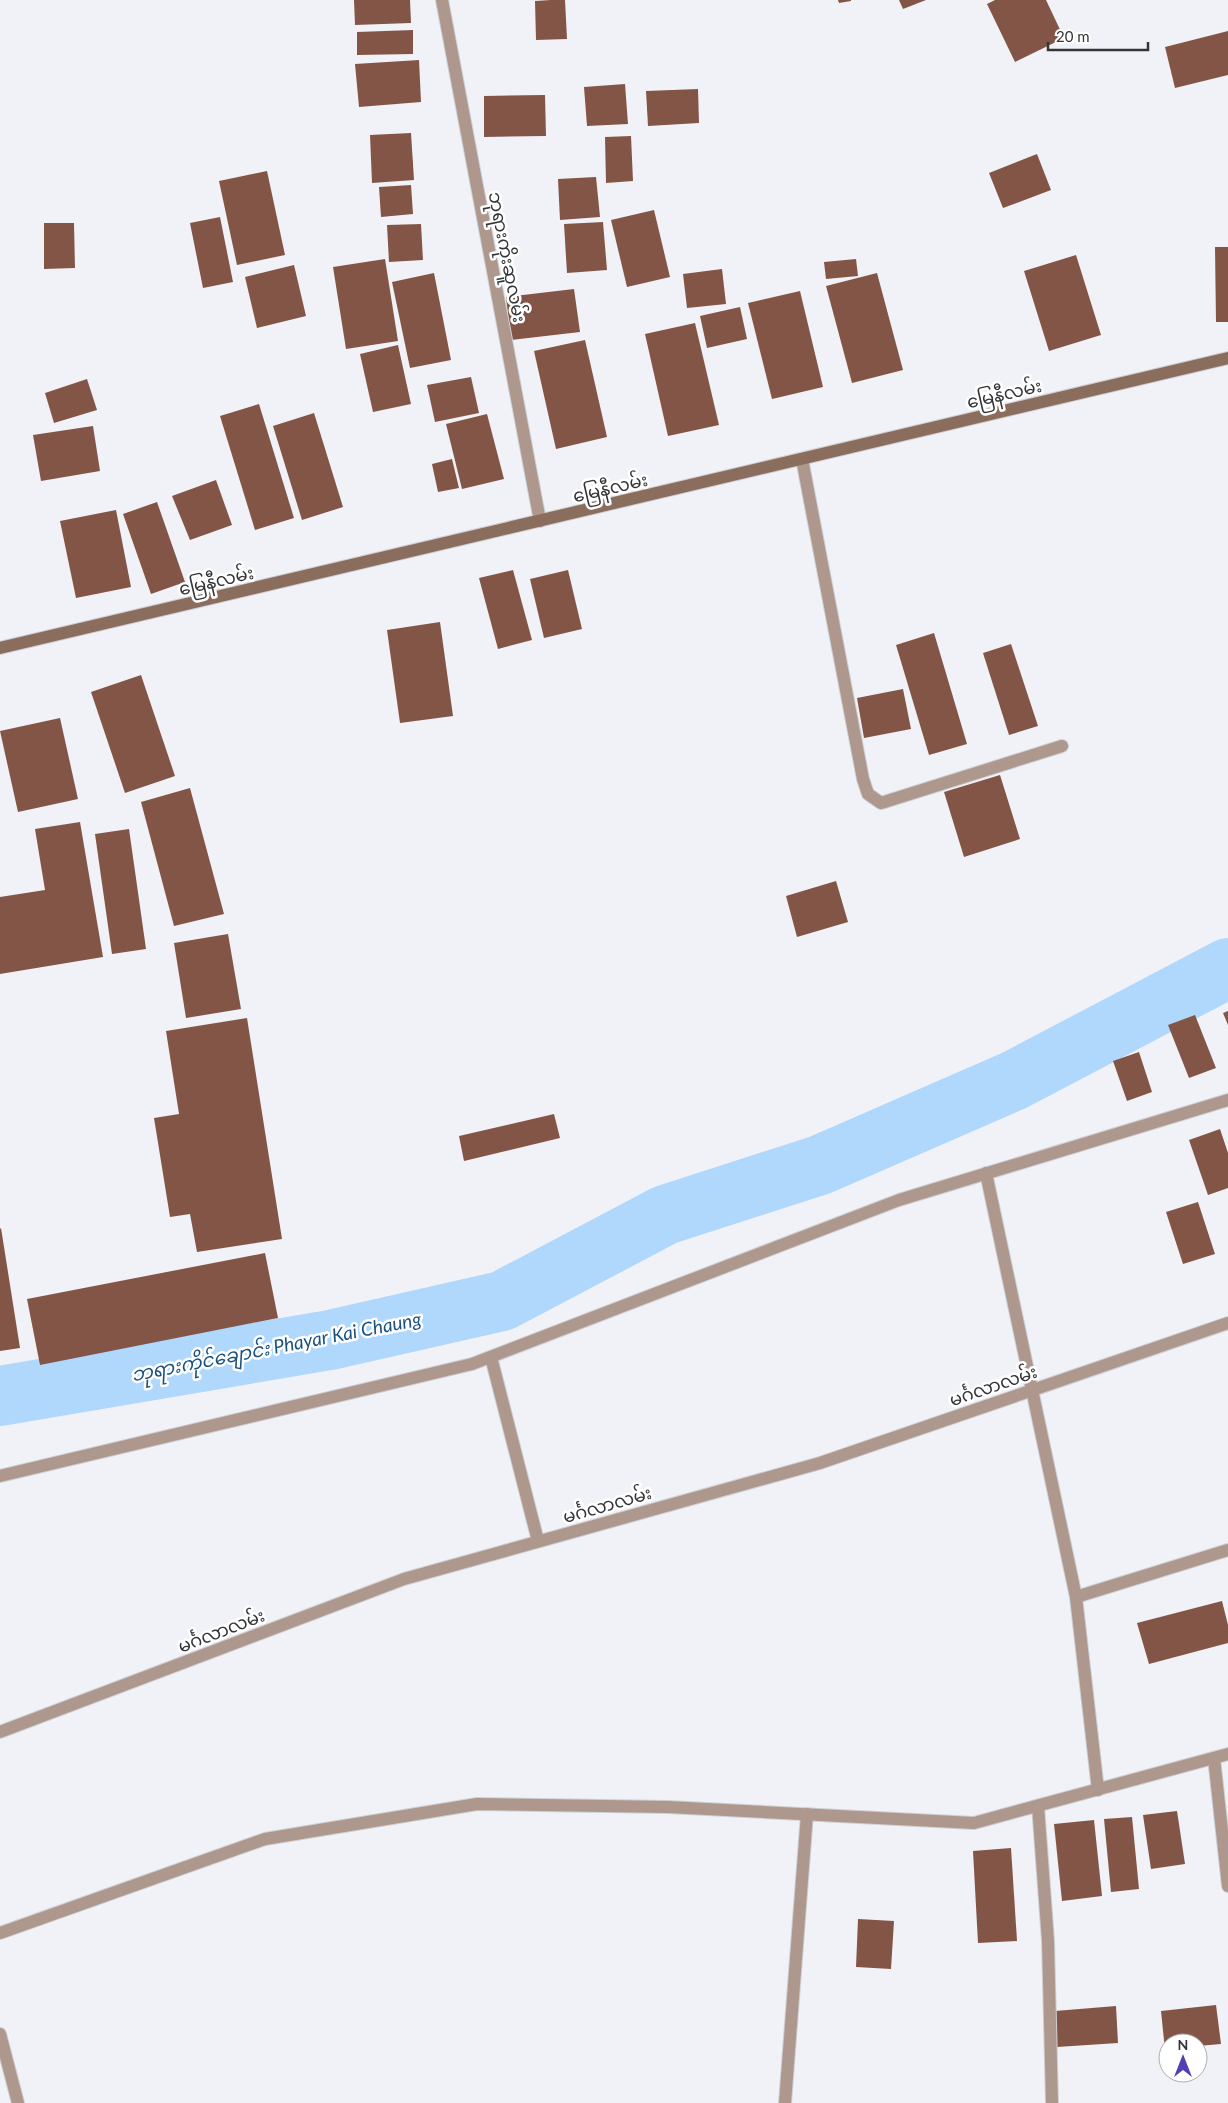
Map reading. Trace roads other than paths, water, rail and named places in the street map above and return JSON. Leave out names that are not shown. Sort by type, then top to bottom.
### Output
[{"type":"main road","name":"မြေနီလမ်း","points":[[0,648],[1228,358]]},
{"type":"street","name":"ဘုရားကိုးဆူလမ်း","points":[[442,0],[540,521]]},
{"type":"street","points":[[802,459],[863,778],[868,794],[881,803],[1062,746]]},
{"type":"street","points":[[0,1476],[472,1364],[899,1200],[1228,1100]]},
{"type":"street","points":[[986,1173],[1076,1597],[1098,1790]]},
{"type":"street","name":"မင်္ဂလာလမ်း","points":[[0,1732],[404,1578],[820,1462],[1228,1324]]},
{"type":"street","points":[[490,1357],[538,1541]]},
{"type":"street","points":[[1076,1597],[1228,1550]]},
{"type":"street","points":[[0,1933],[265,1839],[477,1804],[668,1807],[974,1823],[1228,1754]]},
{"type":"street","points":[[1214,1758],[1228,1886]]},
{"type":"street","points":[[1038,1806],[1048,1941],[1052,2103]]},
{"type":"street","points":[[785,2103],[807,1814]]},
{"type":"street","points":[[0,2034],[18,2103]]},
{"type":"waterway","name":"ဘုရားကိုင်ချောင်း Phayar Kai Chaung","points":[[0,1396],[330,1340],[502,1301],[665,1215],[820,1165],[1015,1080],[1228,968]]}]
